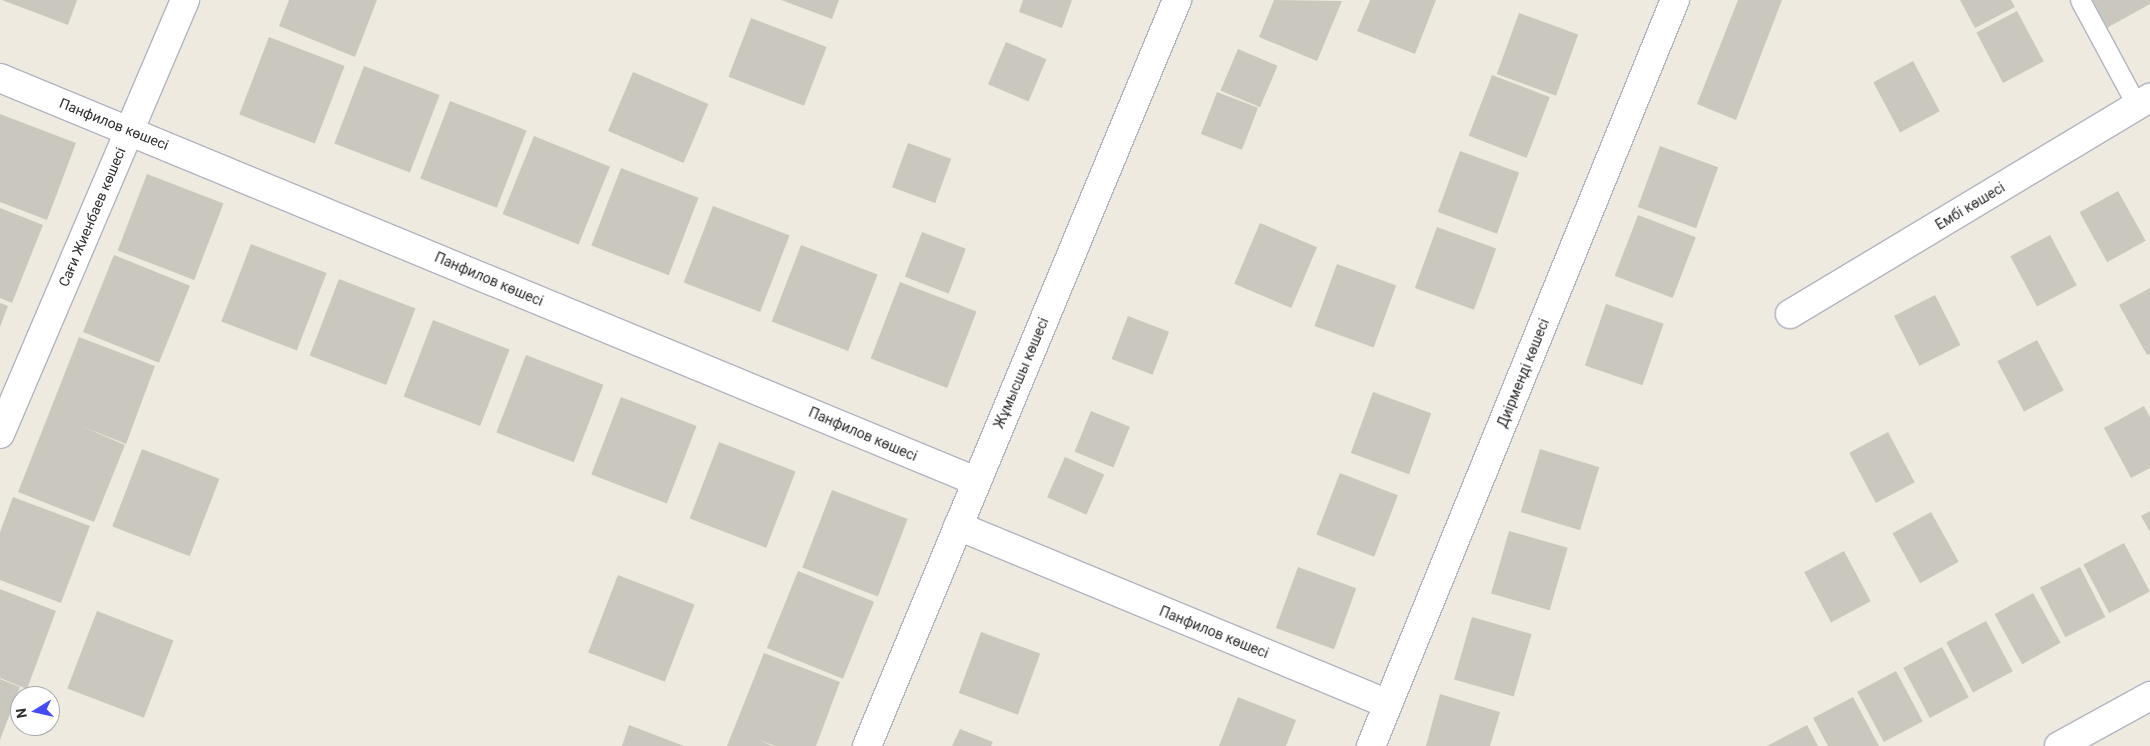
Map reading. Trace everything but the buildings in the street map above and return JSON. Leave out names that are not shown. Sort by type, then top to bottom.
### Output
[{"type":"street","name":"Сағи Жиенбаев көшесі","points":[[0,434],[186,0]]},
{"type":"street","name":"Жұмысшы көшесі","points":[[867,746],[1177,0]]},
{"type":"street","name":"Диірменді көшесі","points":[[1371,746],[1675,0]]},
{"type":"street","name":"Панфилов көшесі","points":[[0,78],[976,481]]},
{"type":"street","name":"Ембі көшесі","points":[[1790,314],[2143,102]]},
{"type":"street","name":"Панфилов көшесі","points":[[958,526],[1388,704]]},
{"type":"street","points":[[2059,746],[2150,696]]},
{"type":"lane","points":[[2080,0],[2143,102]]}]
